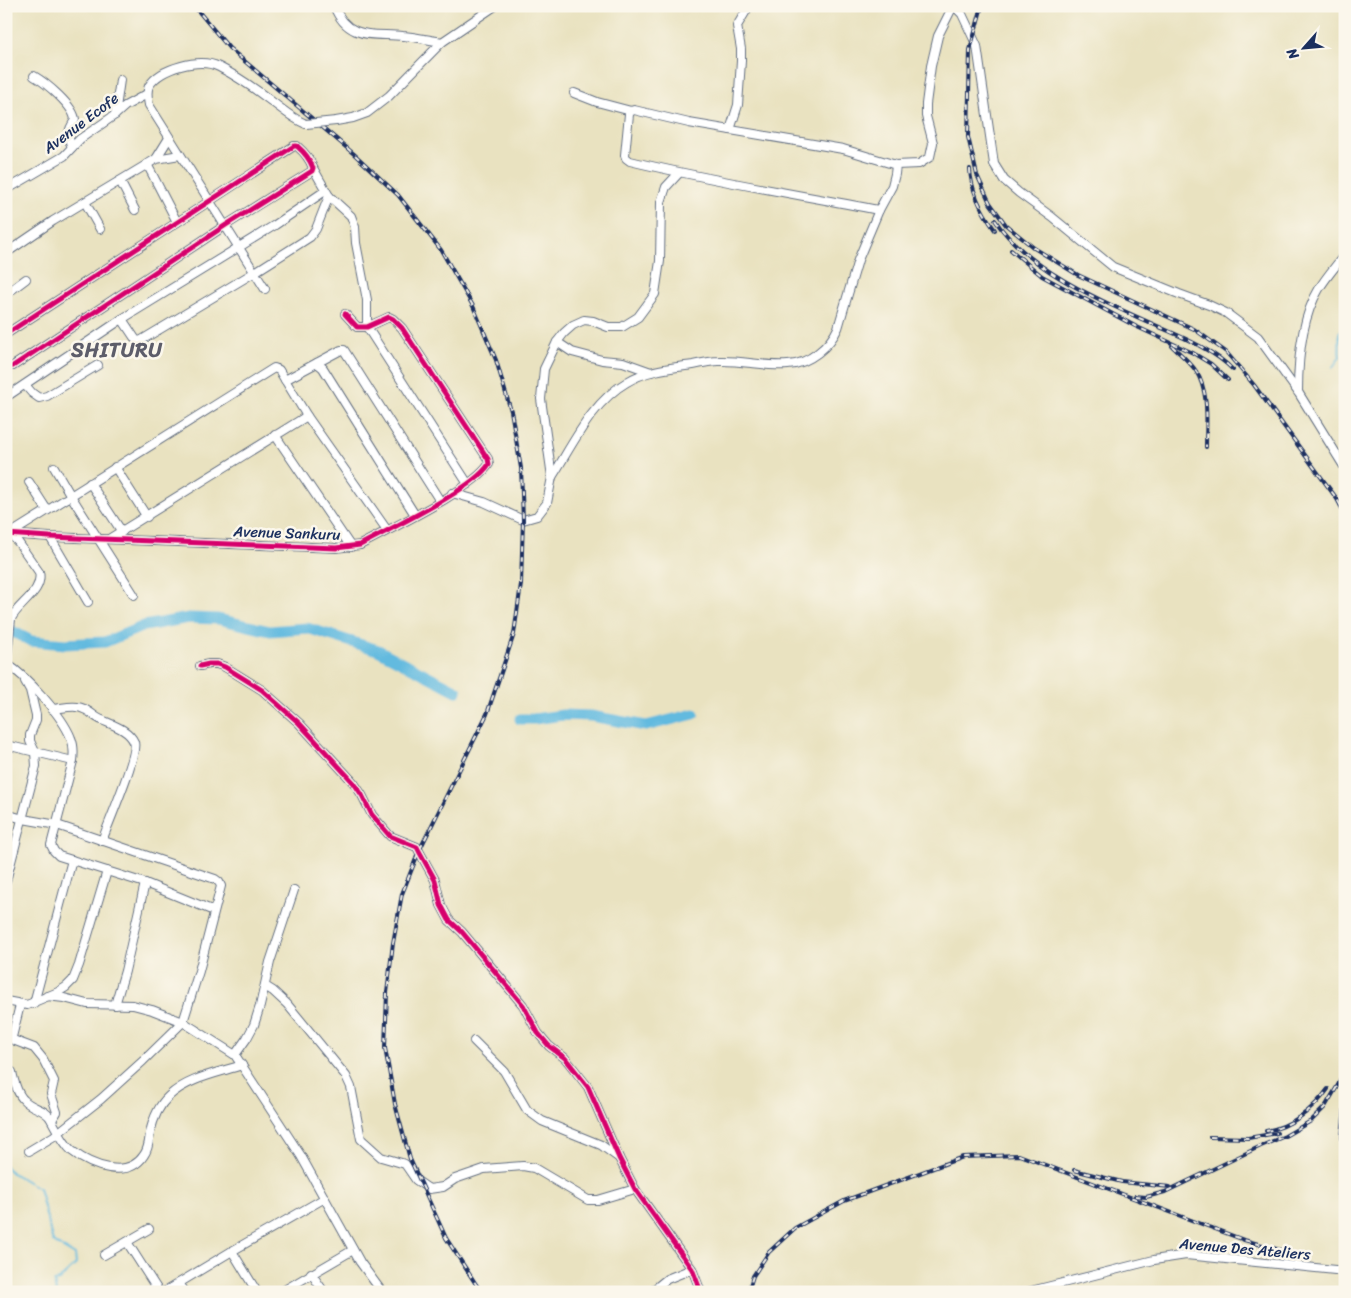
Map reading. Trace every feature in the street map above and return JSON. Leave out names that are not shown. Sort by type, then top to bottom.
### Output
[{"type":"street","points":[[334,6],[349,28],[367,35],[413,36],[442,42]]},
{"type":"street","points":[[265,289],[150,105],[147,94],[148,88],[154,80],[176,67],[201,62],[213,64],[249,85],[296,121],[306,124],[353,118],[366,113],[389,96],[442,42],[495,6]]},
{"type":"street","points":[[730,130],[738,105],[741,61],[737,26],[749,6]]},
{"type":"street","points":[[574,93],[597,102],[631,111],[634,110],[688,123],[843,149],[896,165],[919,164],[930,157],[933,143],[926,116],[931,66],[938,36],[954,6],[962,14],[977,46],[994,164],[1004,180],[1113,267],[1209,305],[1241,324],[1258,337],[1298,392],[1345,468]]},
{"type":"street","points":[[34,76],[54,90],[73,112],[75,120],[68,134],[72,147]]},
{"type":"street","points":[[116,115],[120,80]]},
{"type":"street","name":"Avenue Ecofe","points":[[6,190],[64,156],[80,139],[116,115],[125,106],[147,94]]},
{"type":"street","points":[[631,111],[629,114],[626,158],[679,173],[781,190],[879,210]]},
{"type":"street","points":[[156,159],[169,138]]},
{"type":"street","points":[[6,334],[294,146],[297,146],[305,153],[322,180],[327,194],[351,216],[355,227],[356,243],[367,300],[367,327],[468,484]]},
{"type":"street","points":[[6,253],[53,221],[147,164],[156,159],[180,155]]},
{"type":"street","points":[[147,164],[177,222]]},
{"type":"street","points":[[552,476],[590,417],[608,396],[627,381],[651,372],[718,361],[789,365],[806,359],[826,346],[838,328],[858,260],[879,210],[892,186],[896,165]]},
{"type":"street","points":[[13,366],[226,225],[312,171],[313,168]]},
{"type":"street","points":[[452,493],[484,502],[523,520],[537,516],[548,503],[552,476],[541,399],[544,369],[557,342],[573,324],[584,320],[608,326],[622,327],[638,317],[655,294],[660,261],[661,202],[666,187],[679,173]]},
{"type":"street","points":[[120,181],[136,210]]},
{"type":"street","points":[[6,397],[122,319],[327,194]]},
{"type":"street","points":[[122,319],[136,340],[140,341],[255,272],[310,236],[316,228],[327,194]]},
{"type":"street","points":[[85,202],[100,229]]},
{"type":"street","points":[[1298,392],[1298,367],[1309,313],[1318,289],[1345,254]]},
{"type":"street","points":[[6,294],[26,279]]},
{"type":"street","points":[[344,314],[357,327],[367,327]]},
{"type":"street","name":"Avenue Sankuru","points":[[8,534],[98,539],[351,547],[360,545],[440,501],[468,484],[486,468],[489,464],[488,459],[402,328],[389,317],[367,327]]},
{"type":"street","points":[[557,342],[572,352],[602,360],[623,362],[651,372]]},
{"type":"street","points":[[285,380],[344,350],[440,501]]},
{"type":"street","points":[[317,363],[323,368],[415,515]]},
{"type":"street","points":[[25,385],[39,398],[47,396],[98,365]]},
{"type":"street","points":[[214,911],[145,883],[59,856],[54,851],[51,845],[74,751],[72,739],[52,709],[17,670],[7,664],[9,618],[31,595],[40,580],[40,572],[18,542],[8,534],[274,368],[279,370],[307,416],[387,530]]},
{"type":"street","points":[[109,539],[307,416]]},
{"type":"street","points":[[275,435],[351,547]]},
{"type":"street","points":[[54,466],[134,595]]},
{"type":"street","points":[[115,467],[147,517]]},
{"type":"street","points":[[29,482],[47,510]]},
{"type":"street","points":[[90,483],[122,532]]},
{"type":"street","points":[[50,537],[88,602]]},
{"type":"street","points":[[200,666],[209,664],[225,667],[262,690],[299,724],[354,783],[372,815],[390,836],[420,850],[435,880],[442,905],[449,920],[468,939],[523,1006],[538,1033],[549,1046],[565,1058],[588,1086],[634,1188],[692,1269],[701,1292]]},
{"type":"street","points":[[6,880],[36,766],[36,752],[30,741],[30,735],[36,715],[30,690],[17,670]]},
{"type":"street","points":[[52,709],[76,706],[85,709],[97,718],[124,730],[135,744],[132,762],[102,840]]},
{"type":"street","points":[[6,745],[73,761]]},
{"type":"street","points":[[6,814],[57,825],[102,840],[219,882],[221,886],[199,972],[183,1022],[100,1099],[58,1133],[29,1152]]},
{"type":"street","points":[[34,1003],[72,860]]},
{"type":"street","points":[[6,1001],[20,1005],[34,1003],[66,987],[73,980],[107,871]]},
{"type":"street","points":[[115,1005],[126,972],[145,883]]},
{"type":"street","points":[[235,1056],[254,1025],[270,962],[294,890]]},
{"type":"street","points":[[265,986],[287,1004],[346,1076],[351,1087],[361,1139],[381,1157],[404,1164],[424,1188],[442,1187],[455,1178],[484,1169],[523,1166],[534,1168],[588,1200],[598,1200],[634,1188]]},
{"type":"street","points":[[47,996],[87,1004],[140,1007],[183,1022],[235,1056],[301,1156],[353,1250],[382,1292]]},
{"type":"street","points":[[20,1005],[12,1038],[34,1048],[54,1081],[52,1094],[57,1112],[52,1120]]},
{"type":"street","points":[[474,1042],[504,1071],[527,1110],[542,1121],[601,1145],[619,1158]]},
{"type":"street","points":[[12,1072],[19,1094],[24,1100],[48,1114],[58,1133],[71,1150],[99,1166],[118,1169],[131,1166],[143,1157],[148,1146],[153,1120],[167,1097],[195,1081],[242,1065]]},
{"type":"street","points":[[164,1292],[325,1198]]},
{"type":"street","points":[[104,1255],[149,1229]]},
{"type":"street","points":[[127,1242],[159,1292]]},
{"type":"street","points":[[281,1292],[353,1250]]},
{"type":"street","points":[[232,1251],[257,1292]]},
{"type":"street","name":"Avenue Des Ateliers","points":[[1027,1292],[1154,1260],[1186,1255],[1345,1271]]},
{"type":"street","points":[[651,1292],[667,1279],[692,1269]]},
{"type":"street","points":[[311,1273],[324,1292]]},
{"type":"street","points":[[179,1283],[184,1292]]},
{"type":"waterway","points":[[1333,367],[1340,357],[1339,333],[1345,326]]},
{"type":"waterway","points":[[6,628],[31,641],[65,644],[105,642],[144,626],[189,618],[218,619],[270,631],[307,628],[378,650],[457,691]]},
{"type":"waterway","points":[[520,719],[563,715],[591,716],[646,726],[694,714]]},
{"type":"waterway","points":[[6,1167],[12,1173],[39,1188],[53,1242],[75,1255],[76,1264],[54,1282],[56,1292]]},
{"type":"railway","points":[[194,6],[229,48],[354,154],[398,195],[441,250],[473,306],[496,360],[511,411],[521,468],[523,520],[521,584],[514,634],[487,714],[419,851],[402,894],[393,943],[387,993],[385,1048],[395,1104],[410,1159],[446,1238],[481,1292]]},
{"type":"railway","points":[[982,6],[970,50],[968,137],[977,175],[990,203],[1006,225],[1034,248],[1078,275],[1194,329],[1226,352],[1254,385],[1337,499],[1345,514]]},
{"type":"railway","points":[[970,169],[972,185],[978,201],[995,230]]},
{"type":"railway","points":[[995,220],[1010,239],[1028,256],[1049,271],[1095,298],[1201,346],[1233,370]]},
{"type":"railway","points":[[1011,250],[1042,276],[1135,326],[1193,353],[1211,364],[1228,380]]},
{"type":"railway","points":[[1172,346],[1194,368],[1200,380],[1206,408],[1206,447]]},
{"type":"railway","points":[[1135,1196],[1146,1197],[1165,1192],[1285,1136],[1311,1121],[1325,1107],[1345,1070]]},
{"type":"railway","points":[[1266,1131],[1284,1126],[1301,1116],[1328,1089]]},
{"type":"railway","points":[[1345,1106],[1342,1137],[1345,1152]]},
{"type":"railway","points":[[1210,1137],[1248,1138],[1277,1133]]},
{"type":"railway","points":[[748,1292],[753,1276],[769,1252],[795,1228],[844,1201],[963,1157],[1019,1155],[1244,1240],[1300,1254]]},
{"type":"railway","points":[[1074,1170],[1122,1182],[1170,1187]]},
{"type":"cycle path","points":[[6,334],[294,146],[300,148],[310,162],[313,168],[312,171],[226,225],[13,366]]},
{"type":"cycle path","points":[[6,534],[336,548],[360,545],[430,508],[467,485],[489,464],[488,459],[402,328],[389,317],[367,327],[357,327],[345,314]]},
{"type":"cycle path","points":[[200,666],[217,664],[225,667],[262,690],[299,723],[354,783],[372,815],[390,836],[417,847],[435,880],[441,905],[449,920],[462,932],[523,1005],[538,1033],[549,1046],[565,1058],[588,1087],[619,1158],[635,1189],[692,1269],[701,1292]]},
{"type":"district","name":"SHITURU","points":[[117,350]]}]
